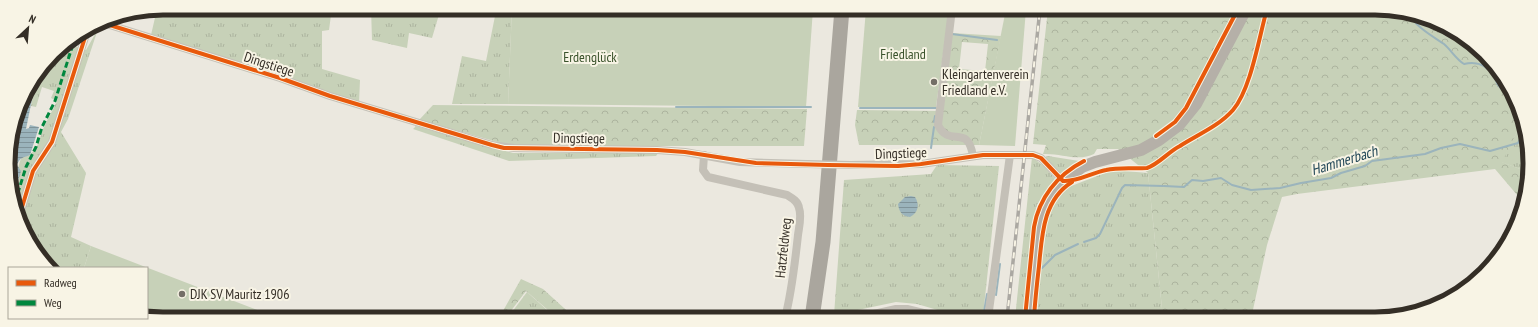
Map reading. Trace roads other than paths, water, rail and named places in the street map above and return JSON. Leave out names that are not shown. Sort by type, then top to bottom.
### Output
[{"type":"highway","points":[[813,312],[823,242],[842,15]]},
{"type":"street","name":"Dingstiege","points":[[951,15],[938,124],[944,134],[967,139],[973,156]]},
{"type":"street","points":[[1030,312],[1040,224],[1043,212],[1050,198],[1063,181],[1074,172],[1091,164],[1146,148],[1160,140],[1180,125],[1196,104],[1243,15]]},
{"type":"street","name":"Dingstiege","points":[[110,25],[266,74],[330,96],[492,145],[514,148],[657,150],[756,163],[850,165],[921,164],[973,156],[1038,156],[1063,181]]},
{"type":"street","points":[[21,206],[32,171],[52,142],[85,38]]},
{"type":"street","name":"Hatzfeldweg","points":[[704,155],[703,170],[708,177],[787,195],[798,205],[800,213],[795,264],[791,296],[787,312]]},
{"type":"street","points":[[989,312],[1010,155]]},
{"type":"street","points":[[883,312],[907,308],[922,312]]},
{"type":"water","points":[[34,91],[26,129],[29,128],[30,125],[39,127],[30,155],[22,158],[18,162],[17,165],[21,171],[17,184],[15,173],[16,144],[26,107]]},
{"type":"water","points":[[905,197],[915,197],[918,206],[915,213],[910,217],[901,213],[898,204]]},
{"type":"waterway","points":[[1413,20],[1429,34],[1444,44],[1464,64],[1473,63],[1488,69],[1494,76],[1497,85],[1503,89]]},
{"type":"waterway","points":[[952,34],[997,40]]},
{"type":"waterway","points":[[676,107],[811,107]]},
{"type":"waterway","points":[[860,108],[936,108]]},
{"type":"waterway","points":[[934,122],[935,116]]},
{"type":"waterway","points":[[931,148],[934,127]]},
{"type":"waterway","name":"Hammerbach","points":[[1164,186],[1184,187],[1192,180],[1203,181],[1221,178],[1232,185],[1251,190],[1280,188],[1331,178],[1341,173],[1365,166],[1372,161],[1425,154],[1441,148],[1460,144],[1490,151],[1518,143],[1521,138]]},
{"type":"waterway","name":"Hammerbach","points":[[1084,242],[1096,238],[1100,234],[1122,188],[1125,185],[1163,186]]},
{"type":"waterway","name":"Hammerbach","points":[[1042,268],[1055,255],[1078,244]]},
{"type":"waterway","name":"Hammerbach","points":[[996,295],[1000,264]]},
{"type":"waterway","name":"Hammerbach","points":[[984,312],[987,294]]},
{"type":"railway","points":[[1008,312],[1039,15]]},
{"type":"place","name":"Kleingartenverein Friedland e.V.","points":[[934,82]]},
{"type":"place","name":"DJK SV Mauritz 1906","points":[[182,294]]},
{"type":"park label","name":"Friedland","points":[[903,54]]},
{"type":"park label","name":"Erdenglück","points":[[590,57]]}]
